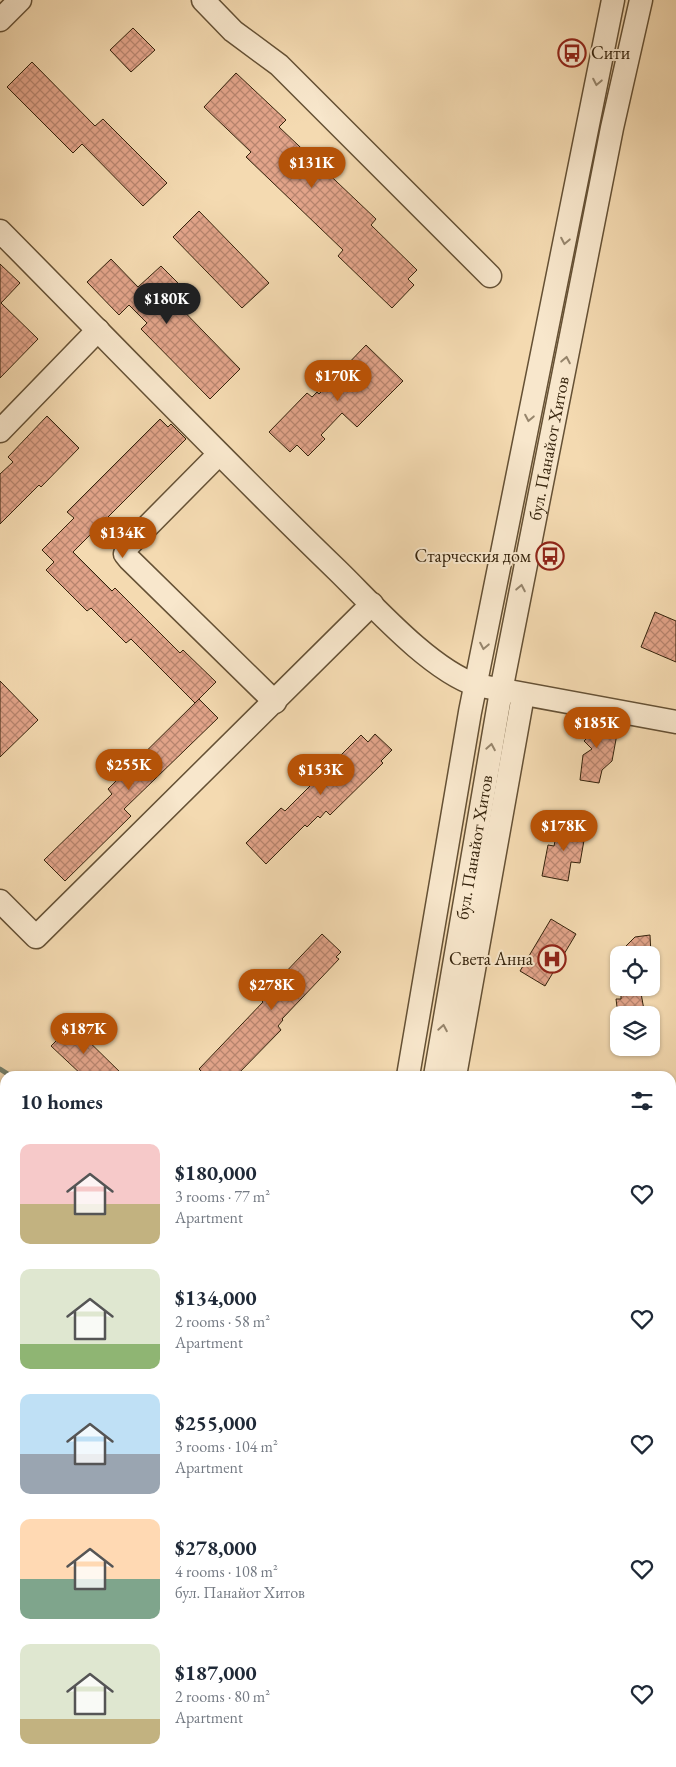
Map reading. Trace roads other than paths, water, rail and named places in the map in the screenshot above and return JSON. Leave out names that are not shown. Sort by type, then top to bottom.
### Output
[{"type":"street","points":[[0,20],[20,0]]},
{"type":"street","points":[[203,0],[233,32],[279,65],[490,276]]},
{"type":"street","name":"бул. Панайот Хитов","points":[[409,1071],[476,685],[613,0]]},
{"type":"street","name":"бул. Панайот Хитов","points":[[436,1071],[501,691],[612,128],[641,0]]},
{"type":"street","points":[[0,231],[219,454],[372,604],[415,645],[438,663],[462,680],[476,685],[676,722]]},
{"type":"street","points":[[0,431],[98,330]]},
{"type":"street","points":[[219,454],[127,548],[125,554],[274,702]]},
{"type":"street","points":[[0,901],[36,936],[372,604]]},
{"type":"street","points":[[456,1071],[523,695]]},
{"type":"place","name":"Сити","points":[[572,53]]},
{"type":"place","name":"Старческия дом","points":[[550,556]]},
{"type":"place","name":"Света Анна","points":[[552,959]]}]
